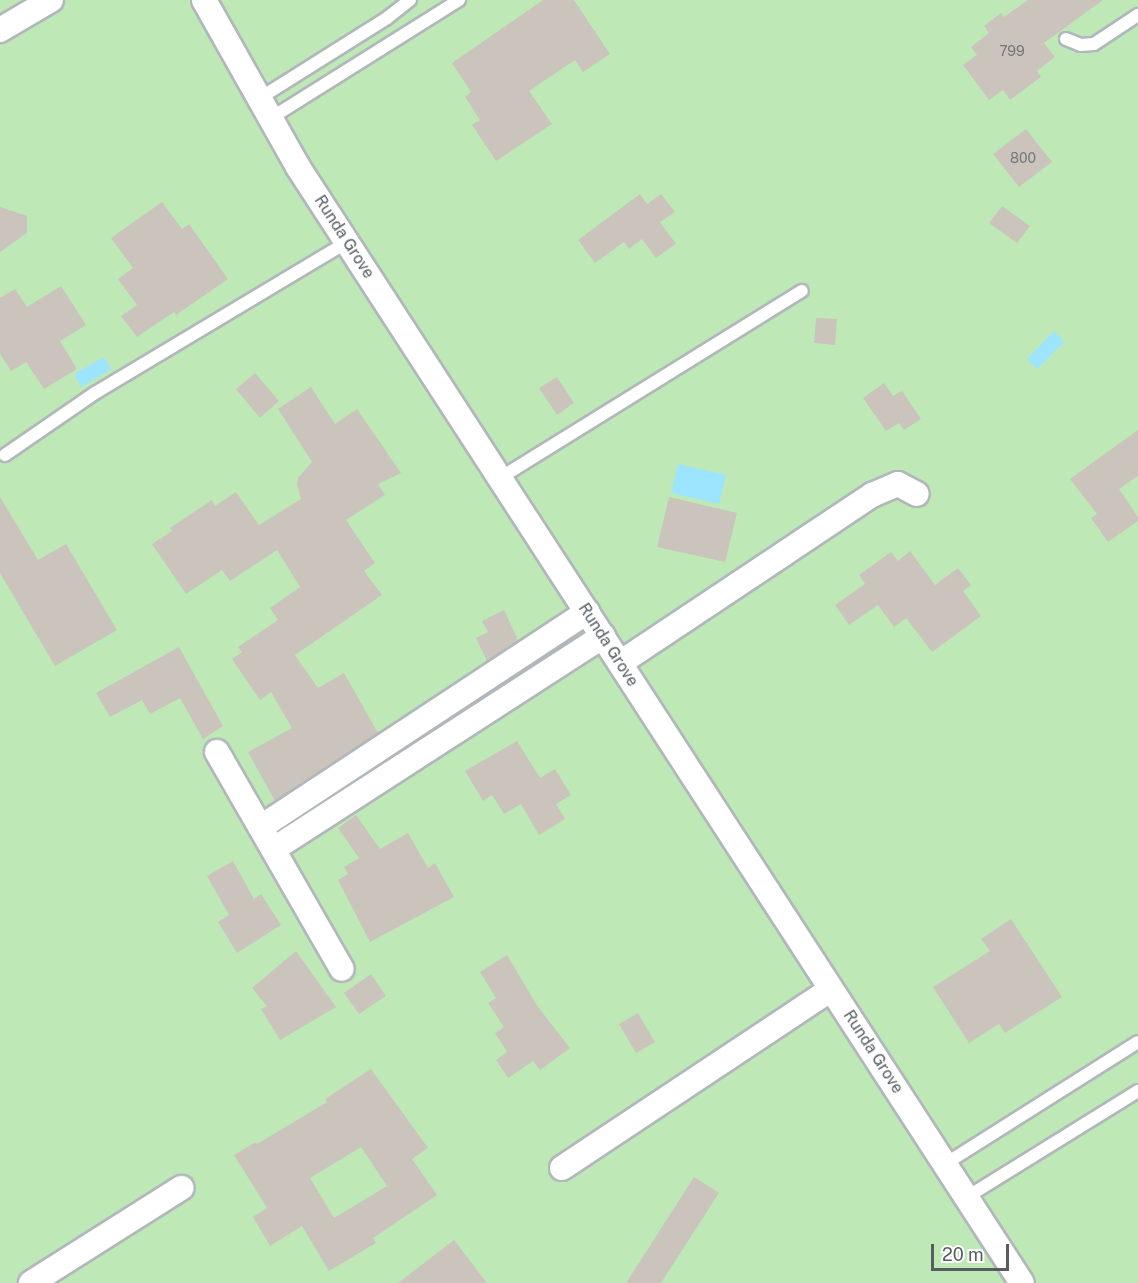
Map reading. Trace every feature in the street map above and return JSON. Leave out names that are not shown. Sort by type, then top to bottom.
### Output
[{"type":"street","points":[[0,30],[51,0]]},
{"type":"street","name":"Runda Grove","points":[[204,0],[298,167],[1022,1283]]},
{"type":"street","points":[[620,663],[872,495],[898,484],[917,494]]},
{"type":"street","points":[[261,827],[587,612]]},
{"type":"street","points":[[274,849],[603,636]]},
{"type":"street","points":[[217,752],[342,969]]},
{"type":"street","points":[[562,1168],[831,988]]},
{"type":"street","points":[[31,1283],[181,1188]]},
{"type":"lane","points":[[265,108],[410,0]]},
{"type":"lane","points":[[265,108],[459,0]]},
{"type":"lane","points":[[1066,39],[1081,45],[1094,44],[1138,15]]},
{"type":"lane","points":[[5,455],[95,393],[347,242]]},
{"type":"lane","points":[[500,478],[802,291]]},
{"type":"lane","points":[[945,1164],[1138,1042]]},
{"type":"lane","points":[[967,1197],[1138,1091]]},
{"type":"green space","points":[[0,0],[1138,0],[1138,1283],[0,1283]]},
{"type":"water","points":[[1054,331],[1064,342],[1037,369],[1027,359]]},
{"type":"water","points":[[104,357],[111,369],[81,387],[74,374]]},
{"type":"water","points":[[678,464],[726,475],[719,504],[671,493]]},
{"type":"building","points":[[543,0],[574,0],[610,54],[583,72],[575,60],[529,91],[552,124],[496,161],[472,125],[480,120],[465,97],[471,92],[452,63]]},
{"type":"building","points":[[1028,0],[1103,0],[1044,43],[1055,57],[1037,71],[1041,77],[1010,100],[1003,90],[989,100],[963,65],[977,55],[971,47],[989,33],[984,26],[1001,13],[1004,17]]},
{"type":"building","points":[[1026,129],[1052,162],[1019,187],[993,154]]},
{"type":"building","points":[[640,194],[647,204],[661,194],[675,212],[660,222],[676,244],[656,258],[642,239],[629,249],[624,242],[595,263],[578,240]]},
{"type":"building","points":[[162,202],[182,229],[189,224],[228,279],[176,315],[174,312],[137,337],[121,316],[137,305],[118,279],[133,268],[111,238]]},
{"type":"building","points":[[1002,206],[1030,226],[1017,243],[989,223]]},
{"type":"building","points":[[0,207],[27,216],[27,233],[0,252]]},
{"type":"building","points":[[61,286],[86,325],[60,341],[77,369],[44,389],[26,362],[11,371],[0,354],[0,298],[15,289],[27,307]]},
{"type":"building","points":[[816,318],[837,319],[835,345],[814,343]]},
{"type":"building","points":[[255,373],[279,401],[260,418],[236,389]]},
{"type":"building","points":[[557,377],[574,403],[557,415],[539,388]]},
{"type":"building","points":[[884,383],[893,396],[902,391],[921,419],[904,430],[899,423],[886,431],[863,398]]},
{"type":"building","points":[[311,387],[335,424],[357,409],[401,473],[378,484],[385,495],[346,520],[375,563],[364,571],[382,595],[295,655],[318,688],[344,673],[378,733],[275,801],[248,752],[292,728],[271,692],[260,700],[232,659],[242,652],[238,647],[278,620],[270,608],[300,587],[277,550],[230,581],[222,570],[186,594],[152,544],[172,531],[170,528],[212,500],[215,506],[236,492],[259,525],[301,499],[297,484],[298,478],[312,462],[278,409]]},
{"type":"building","points":[[1138,430],[1138,476],[1119,489],[1138,517],[1138,521],[1108,542],[1091,518],[1097,514],[1070,479]]},
{"type":"building","points":[[0,497],[38,560],[66,544],[117,630],[55,666],[0,573]]},
{"type":"building","points":[[669,497],[737,513],[725,562],[657,547]]},
{"type":"building","points":[[910,551],[935,585],[958,568],[971,585],[963,591],[981,616],[932,652],[906,618],[894,627],[878,605],[849,625],[835,605],[865,584],[859,575],[891,552],[898,561]]},
{"type":"building","points":[[504,610],[518,640],[487,661],[476,638],[488,632],[482,621]]},
{"type":"building","points":[[179,647],[223,726],[203,739],[180,698],[150,714],[142,700],[110,717],[96,693]]},
{"type":"building","points":[[517,741],[540,778],[555,769],[571,795],[556,804],[565,819],[539,835],[521,804],[504,814],[492,795],[483,801],[465,771]]},
{"type":"building","points":[[356,815],[380,849],[408,833],[428,868],[435,863],[454,897],[370,942],[338,880],[348,874],[344,867],[359,858],[338,828]]},
{"type":"building","points":[[233,861],[254,899],[261,894],[281,925],[237,953],[218,922],[229,915],[207,876]]},
{"type":"building","points":[[1011,919],[1062,997],[1005,1033],[999,1024],[969,1043],[933,987],[990,951],[981,939]]},
{"type":"building","points":[[296,951],[336,1007],[280,1040],[261,1009],[267,1006],[252,988]]},
{"type":"building","points":[[507,955],[538,1007],[570,1048],[540,1070],[533,1061],[508,1078],[496,1060],[507,1052],[495,1033],[504,1027],[488,1003],[496,998],[480,972]]},
{"type":"building","points":[[371,974],[386,996],[359,1014],[344,993]]},
{"type":"building","points":[[638,1013],[655,1042],[636,1053],[619,1024]]},
{"type":"building","points":[[371,1069],[428,1148],[412,1159],[437,1195],[373,1238],[376,1243],[329,1271],[302,1226],[270,1246],[253,1217],[267,1208],[234,1155],[256,1142],[257,1144],[327,1102],[325,1099]],"holes":[[[361,1147],[387,1186],[334,1218],[310,1178]]]},
{"type":"building","points":[[694,1177],[719,1193],[661,1283],[626,1283]]},
{"type":"building","points":[[454,1240],[487,1283],[398,1283]]}]
